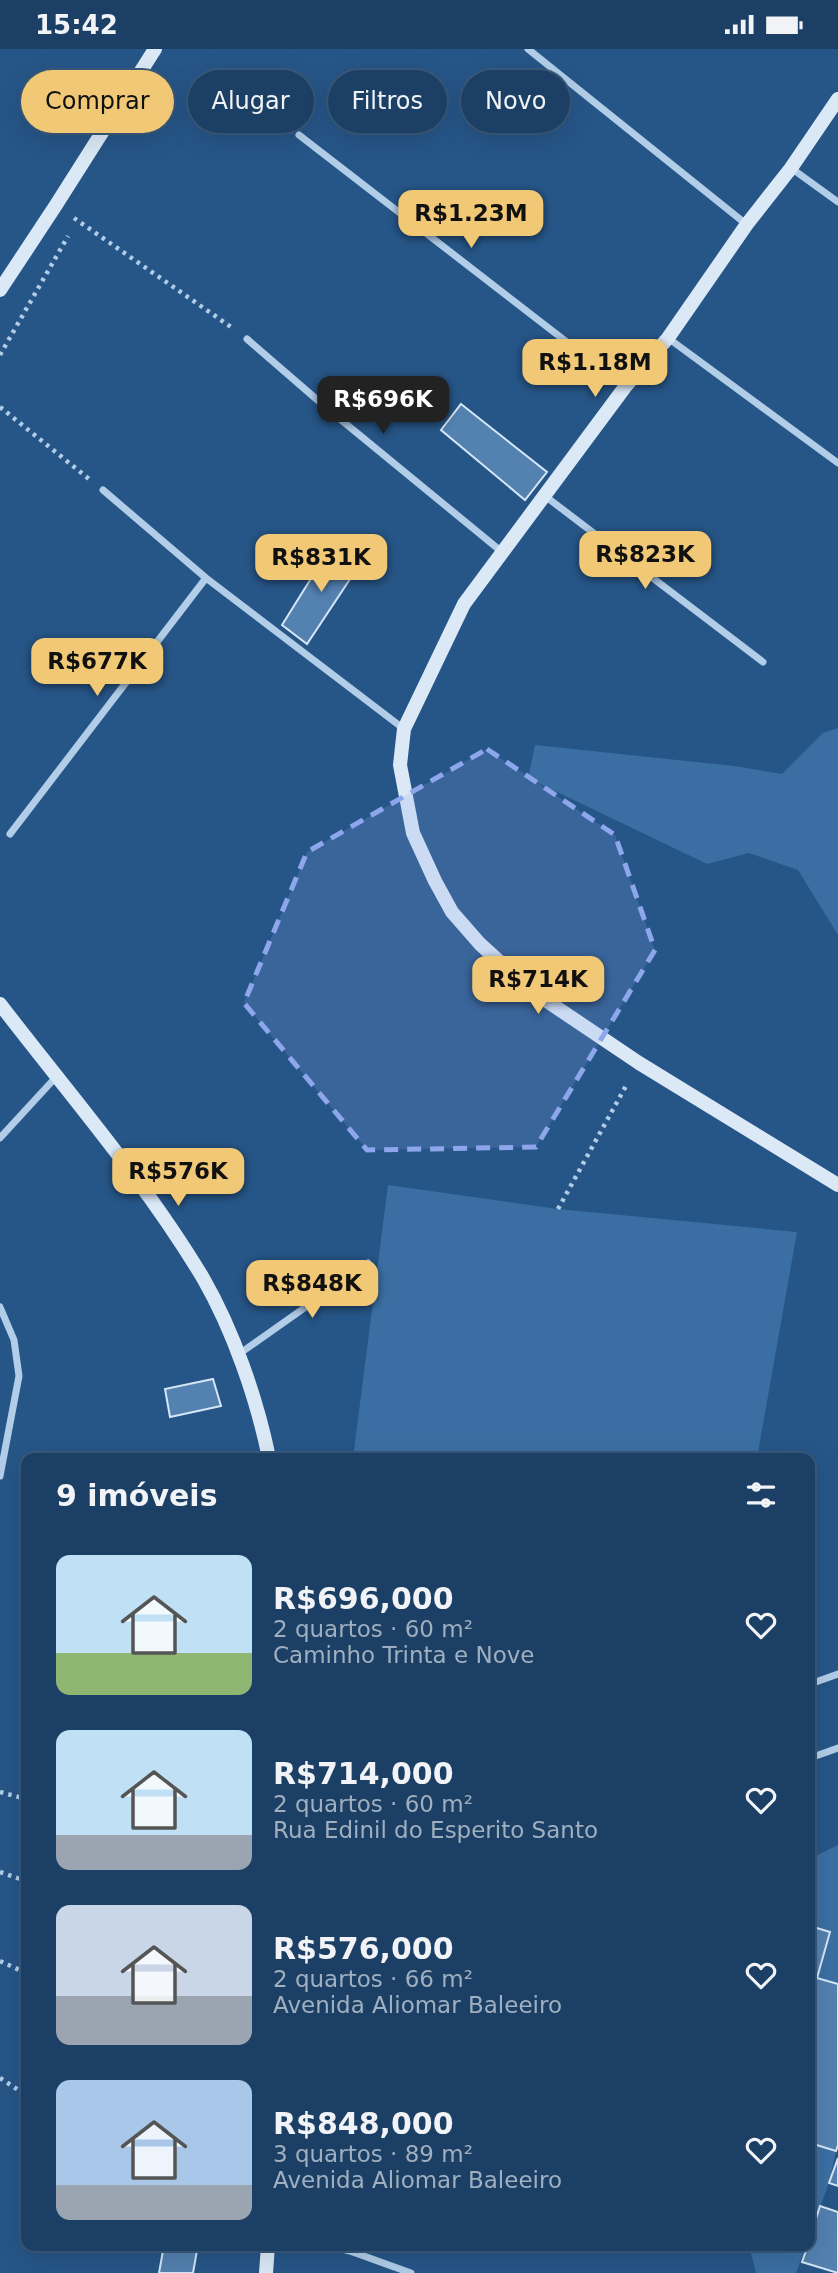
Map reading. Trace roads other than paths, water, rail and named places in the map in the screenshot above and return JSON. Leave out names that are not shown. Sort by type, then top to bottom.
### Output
[{"type":"street","points":[[0,290],[155,49]]},
{"type":"street","points":[[528,49],[747,224]]},
{"type":"street","points":[[838,99],[668,338],[625,387],[464,604],[404,729],[400,765],[413,833],[452,912],[480,944],[532,991],[639,1063],[838,1185]]},
{"type":"street","points":[[299,135],[625,387]]},
{"type":"street","points":[[791,168],[838,202]]},
{"type":"street","points":[[668,338],[838,463]]},
{"type":"street","points":[[247,339],[502,552]]},
{"type":"street","points":[[103,490],[206,578],[404,729]]},
{"type":"street","points":[[545,496],[763,662]]},
{"type":"street","points":[[10,834],[206,578]]},
{"type":"street","points":[[0,1004],[153,1201],[204,1280],[239,1355],[269,1453]]},
{"type":"street","points":[[0,1138],[56,1077]]},
{"type":"street","points":[[239,1355],[368,1263]]},
{"type":"street","points":[[0,1307],[14,1340],[19,1376],[0,1476]]},
{"type":"street","points":[[815,1682],[838,1674]]},
{"type":"street","points":[[815,1756],[838,1748]]},
{"type":"street","points":[[266,2273],[268,2251]]},
{"type":"street","points":[[350,2251],[411,2273]]}]
